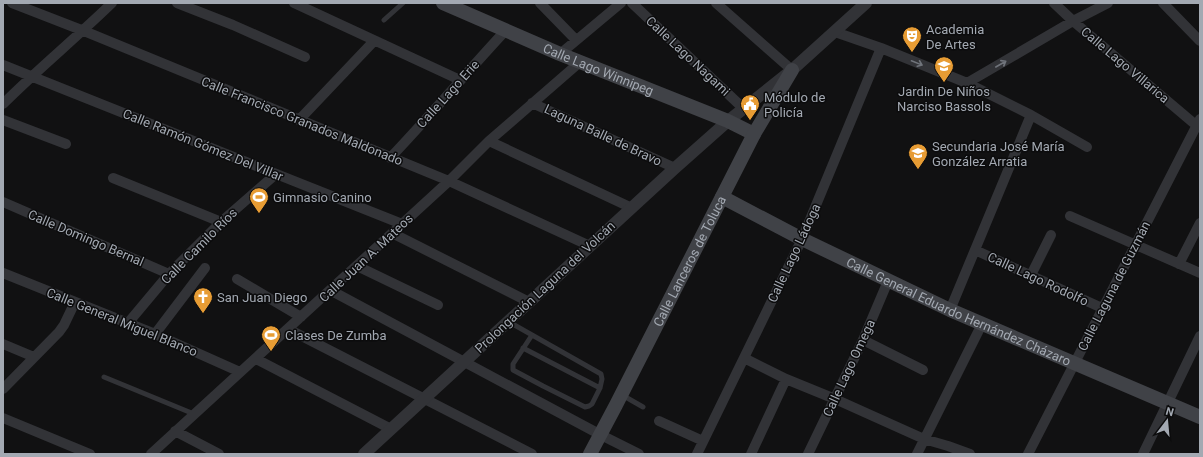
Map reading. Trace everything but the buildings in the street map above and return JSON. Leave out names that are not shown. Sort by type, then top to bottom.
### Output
[{"type":"main road","name":"Calle Lago Winnipeg","points":[[443,3],[560,54],[728,121],[754,134]]},
{"type":"main road","name":"Calle Lanceros de Toluca","points":[[590,454],[754,134],[792,70]]},
{"type":"main road","name":"Calle General Eduardo Hernández Cházaro","points":[[722,197],[802,239],[950,310],[1200,417]]},
{"type":"street","name":"Calle Francisco Granados Maldonado","points":[[12,3],[84,31],[449,181],[590,246]]},
{"type":"street","points":[[3,104],[31,77],[84,31],[112,3]]},
{"type":"street","points":[[177,3],[233,25],[305,57]]},
{"type":"street","points":[[294,3],[460,80]]},
{"type":"street","points":[[540,3],[576,40]]},
{"type":"street","points":[[560,54],[620,3]]},
{"type":"street","name":"Calle Lago Nagami","points":[[632,3],[744,108]]},
{"type":"street","points":[[716,3],[792,70]]},
{"type":"street","name":"Prolongación Laguna del Volcán","points":[[364,454],[675,168],[728,121],[792,70],[866,3]]},
{"type":"street","name":"Calle Lago Villarica","points":[[1054,3],[1073,21],[1199,124]]},
{"type":"street","points":[[967,83],[1073,21],[1108,3]]},
{"type":"street","points":[[1163,3],[1200,41]]},
{"type":"street","name":"Calle Lago Erie","points":[[390,158],[428,118],[460,80],[506,30]]},
{"type":"street","points":[[835,32],[881,48],[967,83],[1031,115],[1086,147]]},
{"type":"street","points":[[299,120],[374,41]]},
{"type":"street","name":"Calle Lago Ládoga","points":[[697,454],[802,239],[881,48]]},
{"type":"street","name":"Calle Juan A. Mateos","points":[[151,454],[392,234],[489,141],[580,62]]},
{"type":"street","name":"Calle Ramón Gómez Del Villar","points":[[3,65],[402,224]]},
{"type":"street","name":"Laguna Balle de Bravo","points":[[532,103],[675,168]]},
{"type":"street","points":[[950,310],[1031,115]]},
{"type":"street","points":[[3,120],[66,144]]},
{"type":"street","name":"Calle Laguna de Guzmán","points":[[1028,454],[1135,244],[1199,124]]},
{"type":"street","points":[[489,141],[632,208]]},
{"type":"street","name":"Calle Camilo Ríos","points":[[128,323],[169,274],[221,222],[276,174]]},
{"type":"street","points":[[113,178],[221,222]]},
{"type":"street","name":"Calle Domingo Bernal","points":[[3,202],[169,274]]},
{"type":"street","points":[[1070,216],[1200,273]]},
{"type":"street","points":[[1179,264],[1200,224]]},
{"type":"street","points":[[392,234],[529,302]]},
{"type":"street","points":[[1031,275],[1051,235]]},
{"type":"street","name":"Calle Lago Rodolfo","points":[[975,250],[1102,308]]},
{"type":"street","points":[[357,266],[438,306]]},
{"type":"street","points":[[155,334],[205,268]]},
{"type":"street","name":"Calle General Miguel Blanco","points":[[3,273],[155,334],[240,372]]},
{"type":"street","points":[[237,279],[301,317]]},
{"type":"street","name":"Calle Lago Omega","points":[[808,454],[863,340],[888,281]]},
{"type":"street","points":[[330,290],[600,435],[639,454]]},
{"type":"street","points":[[3,389],[59,332],[75,302]]},
{"type":"street","points":[[917,454],[982,324]]},
{"type":"street","points":[[288,329],[532,454]]},
{"type":"street","points":[[1143,454],[1200,336]]},
{"type":"street","points":[[863,340],[923,370]]},
{"type":"street","points":[[3,344],[34,357]]},
{"type":"street","points":[[744,358],[786,379],[924,439],[970,454]]},
{"type":"street","points":[[256,359],[391,429]]},
{"type":"street","points":[[751,454],[786,379]]},
{"type":"street","points":[[3,418],[90,454]]},
{"type":"street","points":[[659,421],[703,441]]},
{"type":"street","points":[[175,431],[219,454]]},
{"type":"lane","points":[[384,20],[403,3]]},
{"type":"lane","points":[[508,321],[601,374],[602,379],[600,388],[592,404],[585,407],[513,370],[513,364],[532,335]]},
{"type":"lane","points":[[523,348],[600,388]]},
{"type":"lane","points":[[104,377],[194,414]]},
{"type":"lane","points":[[621,395],[643,407]]},
{"type":"place","name":"Academia De Artes","points":[[912,53]]},
{"type":"place","name":"Jardin De Niños Narciso Bassols","points":[[944,83]]},
{"type":"place","name":"Módulo de Policía","points":[[750,121]]},
{"type":"place","name":"Secundaria José María González Arratia","points":[[918,170]]},
{"type":"place","name":"Gimnasio Canino","points":[[259,214]]},
{"type":"place","name":"San Juan Diego","points":[[203,314]]},
{"type":"place","name":"Clases De Zumba","points":[[271,352]]}]
